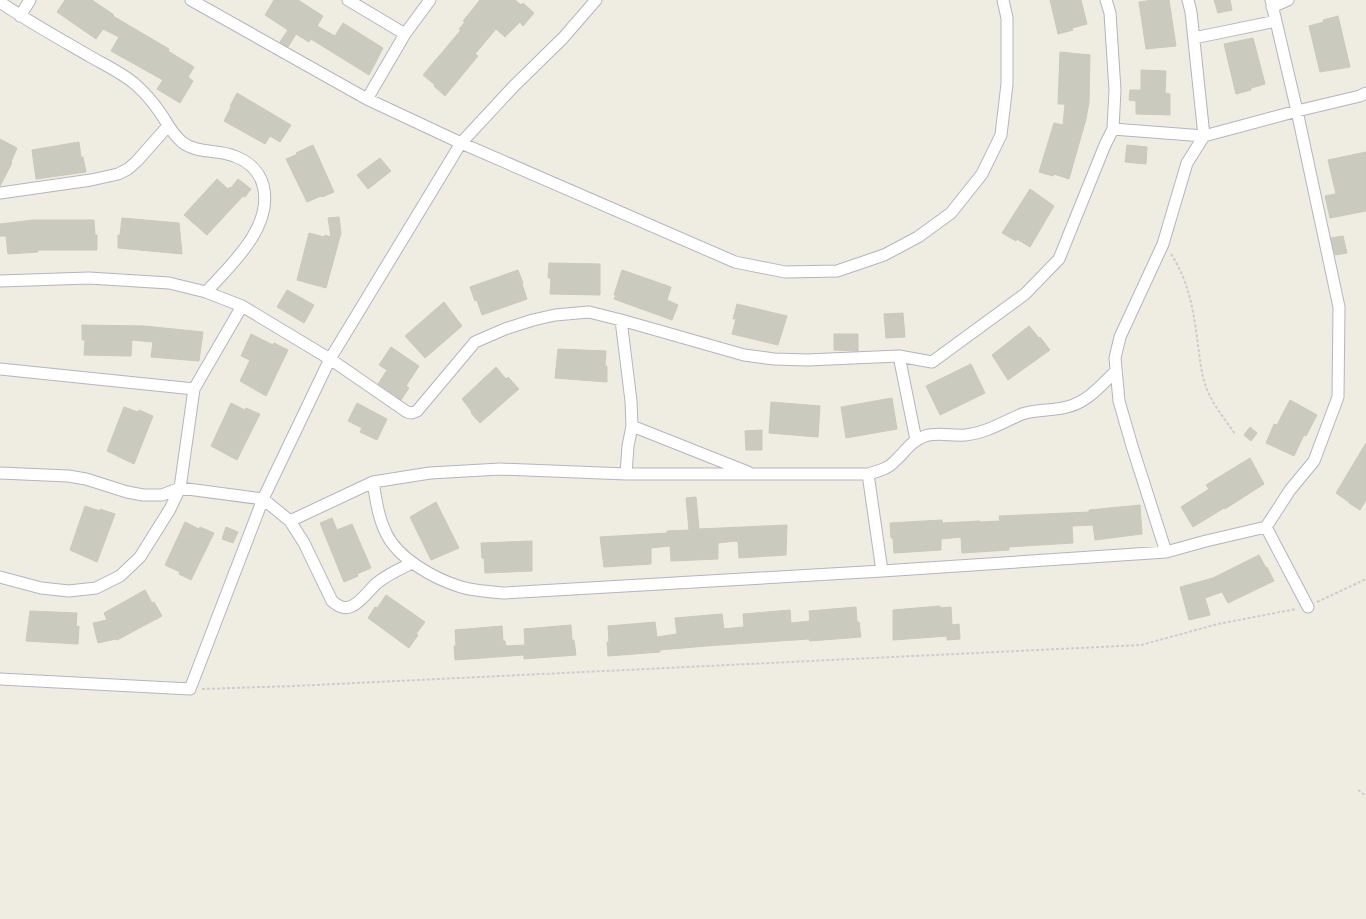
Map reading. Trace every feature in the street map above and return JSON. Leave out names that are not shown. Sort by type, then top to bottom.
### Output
[{"type":"street","points":[[20,16],[30,0]]},
{"type":"street","points":[[191,0],[367,100],[460,144],[735,262],[785,272],[837,271],[884,256],[918,237],[951,213],[982,174],[1001,134],[1007,84],[1007,18],[1003,0]]},
{"type":"street","points":[[348,0],[405,34]]},
{"type":"street","points":[[367,100],[405,34],[430,0]]},
{"type":"street","points":[[0,679],[190,689],[263,499],[330,359],[460,144],[523,77],[563,38],[596,0]]},
{"type":"street","points":[[0,281],[89,278],[169,283],[206,292],[242,306],[330,359],[400,409],[412,413],[417,410],[475,342],[505,329],[555,315],[589,312],[744,355],[774,359],[807,360],[899,356],[932,362],[1025,294],[1059,259],[1105,145],[1113,129],[1115,90],[1110,13],[1106,0]]},
{"type":"street","points":[[1166,552],[1119,400],[1115,358],[1120,337],[1164,244],[1187,163],[1204,136],[1191,12],[1188,0]]},
{"type":"street","points":[[373,482],[380,519],[386,534],[394,546],[412,563],[437,578],[462,587],[480,591],[504,593],[882,571],[1166,552],[1266,527],[1290,490],[1314,461],[1338,397],[1339,307],[1272,3],[1288,0]]},
{"type":"street","points":[[0,2],[20,16],[134,83],[153,102],[176,137],[184,144],[196,149],[233,155],[246,161],[256,170],[262,181],[265,192],[265,208],[256,231],[240,254],[206,292]]},
{"type":"street","points":[[1194,38],[1276,21]]},
{"type":"street","points":[[1113,129],[1204,136],[1360,96],[1366,93]]},
{"type":"street","points":[[0,193],[91,180],[118,174],[128,169],[137,161],[168,126]]},
{"type":"street","points":[[0,577],[41,588],[69,591],[96,588],[120,576],[140,557],[170,509],[180,488],[194,389],[242,306]]},
{"type":"street","points":[[621,320],[632,426],[628,446],[626,474]]},
{"type":"street","points":[[899,356],[916,440]]},
{"type":"street","points":[[0,368],[194,389]]},
{"type":"street","points":[[290,521],[373,482],[430,473],[500,469],[626,474],[868,474],[888,467],[895,462],[908,446],[916,440],[935,434],[964,435],[977,432],[1032,411],[1066,407],[1077,404],[1088,398],[1116,371]]},
{"type":"street","points":[[632,426],[754,474]]},
{"type":"street","points":[[0,473],[74,477],[143,495],[162,495],[180,488],[263,499],[290,521],[304,543],[332,601],[337,606],[342,608],[356,604],[379,582],[392,573],[412,563]]},
{"type":"street","points":[[868,474],[882,571]]},
{"type":"street","points":[[1266,527],[1308,607]]},
{"type":"path","points":[[1164,244],[1176,261],[1183,275],[1194,313],[1201,367],[1206,387],[1214,404],[1235,434]]},
{"type":"path","points":[[190,689],[310,685],[1140,645],[1218,624],[1308,607],[1366,578]]},
{"type":"path","points":[[1358,790],[1366,796]]},
{"type":"building","points":[[65,0],[92,0],[114,15],[113,16],[169,49],[168,51],[194,67],[188,77],[193,81],[180,103],[157,89],[163,80],[111,51],[119,37],[103,29],[96,39],[57,12]]},
{"type":"building","points":[[274,0],[298,0],[323,16],[317,26],[335,36],[343,23],[383,48],[369,75],[311,39],[309,42],[296,34],[288,47],[280,42],[288,30],[265,15]]},
{"type":"building","points":[[480,0],[515,0],[521,5],[523,3],[534,13],[523,26],[520,22],[505,37],[496,29],[475,54],[478,56],[445,96],[423,75],[461,30],[459,29],[465,22],[463,21]]},
{"type":"building","points":[[1050,0],[1081,0],[1087,24],[1058,34]]},
{"type":"building","points":[[1169,0],[1176,46],[1146,49],[1139,2]]},
{"type":"building","points":[[1214,0],[1230,0],[1232,10],[1218,13]]},
{"type":"building","points":[[1338,16],[1350,67],[1320,72],[1309,26]]},
{"type":"building","points":[[1253,38],[1265,84],[1236,94],[1224,44]]},
{"type":"building","points":[[1060,52],[1090,55],[1089,102],[1086,119],[1069,179],[1054,174],[1053,176],[1039,172],[1054,123],[1063,125],[1065,104],[1058,104]]},
{"type":"building","points":[[1141,70],[1166,71],[1165,93],[1170,94],[1170,115],[1136,114],[1136,101],[1129,100],[1130,90],[1141,90]]},
{"type":"building","points":[[237,93],[291,125],[280,142],[270,136],[265,144],[224,121]]},
{"type":"building","points":[[0,139],[17,148],[11,162],[12,163],[0,186]]},
{"type":"building","points":[[79,142],[81,157],[83,157],[86,172],[36,179],[32,150]]},
{"type":"building","points":[[313,145],[334,192],[307,202],[286,159]]},
{"type":"building","points":[[1127,145],[1147,147],[1146,164],[1125,162]]},
{"type":"building","points":[[1366,152],[1366,211],[1330,218],[1325,196],[1336,194],[1328,160]]},
{"type":"building","points":[[380,158],[391,171],[368,189],[357,175]]},
{"type":"building","points":[[217,179],[228,189],[230,187],[231,188],[238,179],[251,189],[207,235],[184,215]]},
{"type":"building","points":[[1030,189],[1054,206],[1030,247],[1017,239],[1016,241],[1002,233]]},
{"type":"building","points":[[339,217],[341,233],[326,288],[297,280],[309,233],[324,237],[325,235],[331,237],[328,218]]},
{"type":"building","points":[[122,218],[179,223],[182,254],[118,248],[118,235],[120,235]]},
{"type":"building","points":[[33,220],[94,220],[95,235],[97,235],[97,250],[38,250],[38,252],[8,254],[6,236],[0,236],[0,224]]},
{"type":"building","points":[[1343,236],[1347,253],[1335,255],[1331,238]]},
{"type":"building","points":[[549,263],[600,264],[600,295],[550,294],[551,278],[548,278]]},
{"type":"building","points":[[518,270],[527,299],[482,315],[477,300],[475,301],[470,287]]},
{"type":"building","points":[[622,270],[671,287],[667,300],[678,305],[672,320],[614,299]]},
{"type":"building","points":[[287,290],[314,305],[304,323],[277,307]]},
{"type":"building","points":[[444,302],[462,326],[425,358],[405,336]]},
{"type":"building","points":[[737,304],[787,316],[778,345],[732,334],[736,319],[733,319]]},
{"type":"building","points":[[903,313],[905,337],[886,338],[884,314]]},
{"type":"building","points":[[82,325],[144,326],[203,332],[199,361],[151,357],[153,342],[132,340],[131,356],[84,355],[85,340],[82,340]]},
{"type":"building","points":[[1029,326],[1050,350],[1008,380],[992,355]]},
{"type":"building","points":[[251,334],[273,345],[274,343],[288,350],[266,396],[240,381],[250,360],[241,356]]},
{"type":"building","points":[[834,334],[858,334],[858,351],[834,350]]},
{"type":"building","points":[[391,347],[419,366],[406,386],[409,388],[401,400],[378,384],[387,370],[379,365]]},
{"type":"building","points":[[558,349],[606,351],[605,366],[607,366],[607,382],[555,378]]},
{"type":"building","points":[[971,364],[985,393],[940,415],[926,386]]},
{"type":"building","points":[[496,367],[506,379],[508,377],[519,389],[480,423],[462,399]]},
{"type":"building","points":[[892,398],[897,429],[846,438],[841,407]]},
{"type":"building","points":[[1290,400],[1317,415],[1306,436],[1304,435],[1294,456],[1266,443],[1274,424],[1277,425]]},
{"type":"building","points":[[771,402],[820,406],[818,437],[769,433]]},
{"type":"building","points":[[231,403],[245,410],[246,408],[260,414],[237,460],[211,446]]},
{"type":"building","points":[[357,403],[387,419],[377,440],[360,432],[362,428],[348,421]]},
{"type":"building","points":[[124,407],[138,412],[139,410],[153,416],[134,464],[107,451]]},
{"type":"building","points":[[1250,427],[1257,433],[1251,441],[1244,435]]},
{"type":"building","points":[[762,430],[762,450],[746,450],[745,431]]},
{"type":"building","points":[[1366,443],[1366,500],[1360,510],[1336,493]]},
{"type":"building","points":[[1250,458],[1264,484],[1193,527],[1181,507],[1209,489],[1206,485]]},
{"type":"building","points":[[696,497],[699,529],[787,525],[786,555],[739,558],[738,542],[736,541],[718,543],[718,559],[671,561],[670,546],[651,548],[651,564],[604,567],[600,537],[667,533],[667,531],[689,530],[686,498]]},
{"type":"building","points":[[436,502],[459,548],[431,560],[410,517]]},
{"type":"building","points":[[1140,505],[1142,534],[1095,540],[1093,525],[1072,526],[1073,543],[1009,547],[1009,550],[962,553],[961,537],[941,539],[941,550],[894,553],[893,538],[891,538],[890,523],[942,520],[942,523],[1000,521],[999,516],[1089,512],[1089,510]]},
{"type":"building","points":[[85,506],[115,514],[97,562],[70,550]]},
{"type":"building","points":[[332,518],[337,530],[352,524],[371,568],[344,582],[320,523]]},
{"type":"building","points":[[185,522],[199,529],[200,527],[214,533],[191,580],[179,574],[180,572],[165,565]]},
{"type":"building","points":[[226,527],[238,532],[233,543],[222,539]]},
{"type":"building","points":[[532,541],[532,571],[485,573],[481,543]]},
{"type":"building","points":[[1259,555],[1274,581],[1228,603],[1222,592],[1205,598],[1210,615],[1189,620],[1180,587],[1213,578]]},
{"type":"building","points":[[145,590],[152,603],[154,602],[162,616],[117,640],[98,643],[93,623],[107,620],[104,613]]},
{"type":"building","points":[[386,595],[425,622],[416,634],[418,635],[409,648],[368,618],[375,607],[377,608]]},
{"type":"building","points":[[940,606],[940,608],[951,607],[952,625],[959,624],[960,639],[947,640],[947,636],[893,640],[893,610]]},
{"type":"building","points":[[856,607],[857,622],[859,622],[861,637],[706,646],[660,650],[660,652],[608,656],[608,626],[655,622],[657,637],[677,634],[675,618],[722,614],[724,629],[744,627],[743,614],[790,610],[791,623],[810,621],[809,611]]},
{"type":"building","points":[[30,611],[77,613],[76,627],[79,626],[78,644],[26,641]]},
{"type":"building","points":[[571,625],[572,640],[574,640],[576,655],[524,659],[524,655],[455,660],[455,630],[502,626],[503,641],[505,641],[506,646],[525,645],[524,629]]}]
